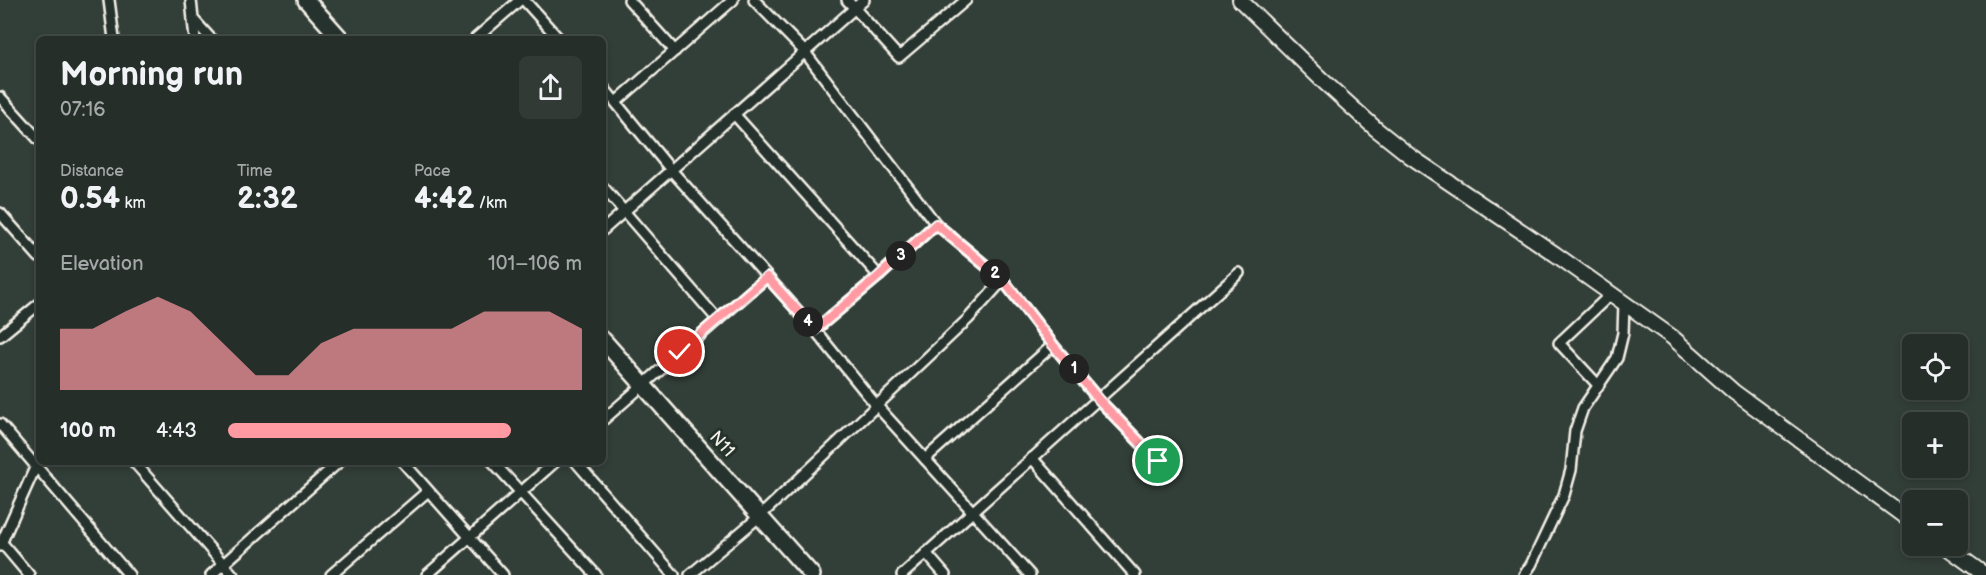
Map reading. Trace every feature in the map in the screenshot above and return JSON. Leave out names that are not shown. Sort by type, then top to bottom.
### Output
[{"type":"main road","points":[[306,0],[338,36]]},
{"type":"main road","name":"N11","points":[[606,342],[812,575]]},
{"type":"street","points":[[109,0],[114,36]]},
{"type":"street","points":[[191,0],[195,36]]},
{"type":"street","points":[[479,36],[522,0],[556,36]]},
{"type":"street","points":[[629,0],[675,51]]},
{"type":"street","points":[[616,102],[733,0]]},
{"type":"street","points":[[754,0],[804,51],[936,224],[1003,280],[1099,400],[1158,461]]},
{"type":"street","points":[[848,0],[899,57],[966,0]]},
{"type":"street","points":[[606,227],[864,0]]},
{"type":"street","points":[[1240,0],[1322,80],[1410,156],[1672,337],[1734,393],[1902,515]]},
{"type":"street","points":[[194,19],[208,36]]},
{"type":"street","points":[[606,90],[671,170],[815,330],[876,405],[1030,575]]},
{"type":"street","points":[[0,97],[36,137]]},
{"type":"street","points":[[734,114],[879,276]]},
{"type":"street","points":[[606,190],[718,320]]},
{"type":"street","points":[[0,213],[36,254]]},
{"type":"street","points":[[815,330],[936,224]]},
{"type":"street","points":[[902,575],[1239,273]]},
{"type":"street","points":[[606,417],[767,277]]},
{"type":"street","points":[[690,575],[760,516],[968,319],[1003,280]]},
{"type":"street","points":[[1598,385],[1559,343],[1611,294]]},
{"type":"street","points":[[1524,575],[1564,495],[1571,470],[1575,431],[1583,408],[1617,358],[1623,333],[1624,303]]},
{"type":"street","points":[[2,330],[36,306]]},
{"type":"street","points":[[925,459],[1053,345]]},
{"type":"street","points":[[0,424],[36,461]]},
{"type":"street","points":[[1032,458],[1134,575]]},
{"type":"street","points":[[29,575],[1,545],[36,464]]},
{"type":"street","points":[[39,465],[129,575]]},
{"type":"street","points":[[137,465],[233,575]]},
{"type":"street","points":[[211,575],[336,465]]},
{"type":"street","points":[[406,465],[503,575]]},
{"type":"street","points":[[496,465],[596,575]]},
{"type":"street","points":[[427,575],[552,465]]},
{"type":"street","points":[[579,465],[674,575]]},
{"type":"street","points":[[331,575],[428,490]]},
{"type":"street","points":[[926,553],[945,575]]},
{"type":"street","points":[[1959,556],[1985,575]]},
{"type":"route","points":[[680,352],[767,277],[815,330],[936,224],[1003,280],[1099,400],[1158,461]]}]
